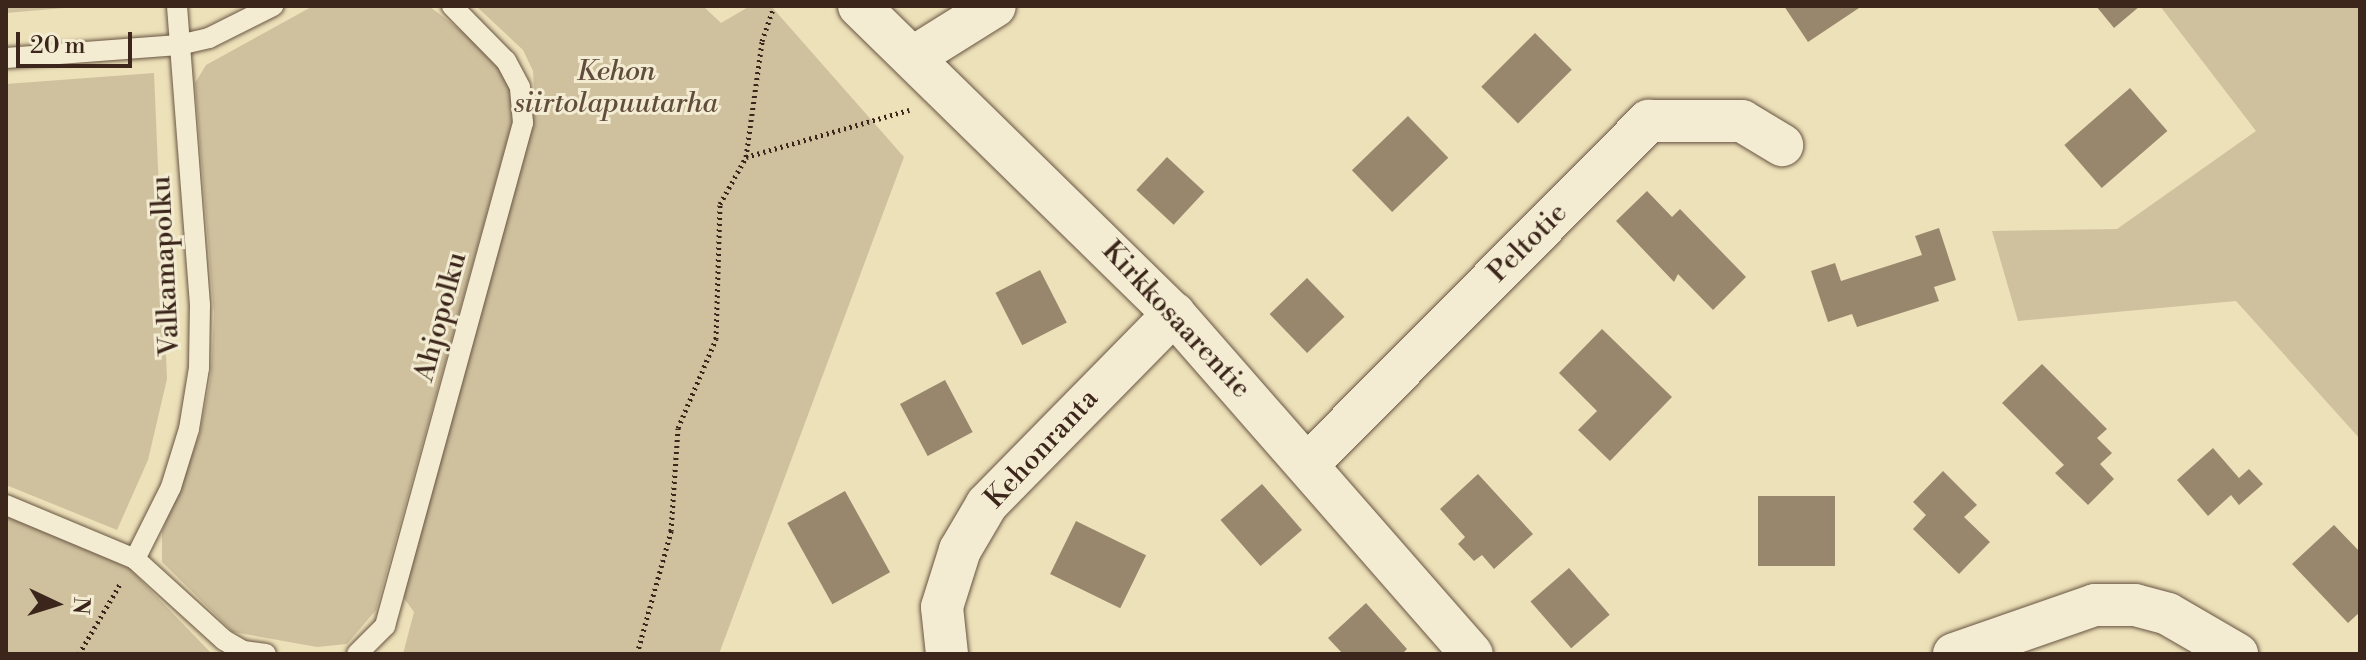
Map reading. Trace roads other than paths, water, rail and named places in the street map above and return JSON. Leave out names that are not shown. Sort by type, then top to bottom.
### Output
[{"type":"street","name":"Kirkkosaarentie","points":[[859,6],[915,56],[1174,314],[1472,654]]},
{"type":"street","points":[[915,56],[995,6]]},
{"type":"street","name":"Peltotie","points":[[1308,464],[1649,121],[1742,121],[1782,145]]},
{"type":"street","name":"Kehonranta","points":[[947,654],[942,607],[960,550],[987,504],[1174,314]]},
{"type":"street","points":[[1954,654],[2095,605],[2135,605],[2168,614],[2237,654]]},
{"type":"lane","name":"Valkamapolku","points":[[135,559],[171,487],[189,429],[199,368],[200,305],[177,6]]},
{"type":"lane","points":[[6,58],[179,45],[209,38],[273,6]]},
{"type":"lane","name":"Ahjopolku","points":[[357,654],[385,626],[523,123],[520,87],[506,61],[452,6]]},
{"type":"lane","points":[[6,505],[135,559],[224,640],[243,651],[266,654]]},
{"type":"park label","name":"Kehon siirtolapuutarha","points":[[616,88]]}]
